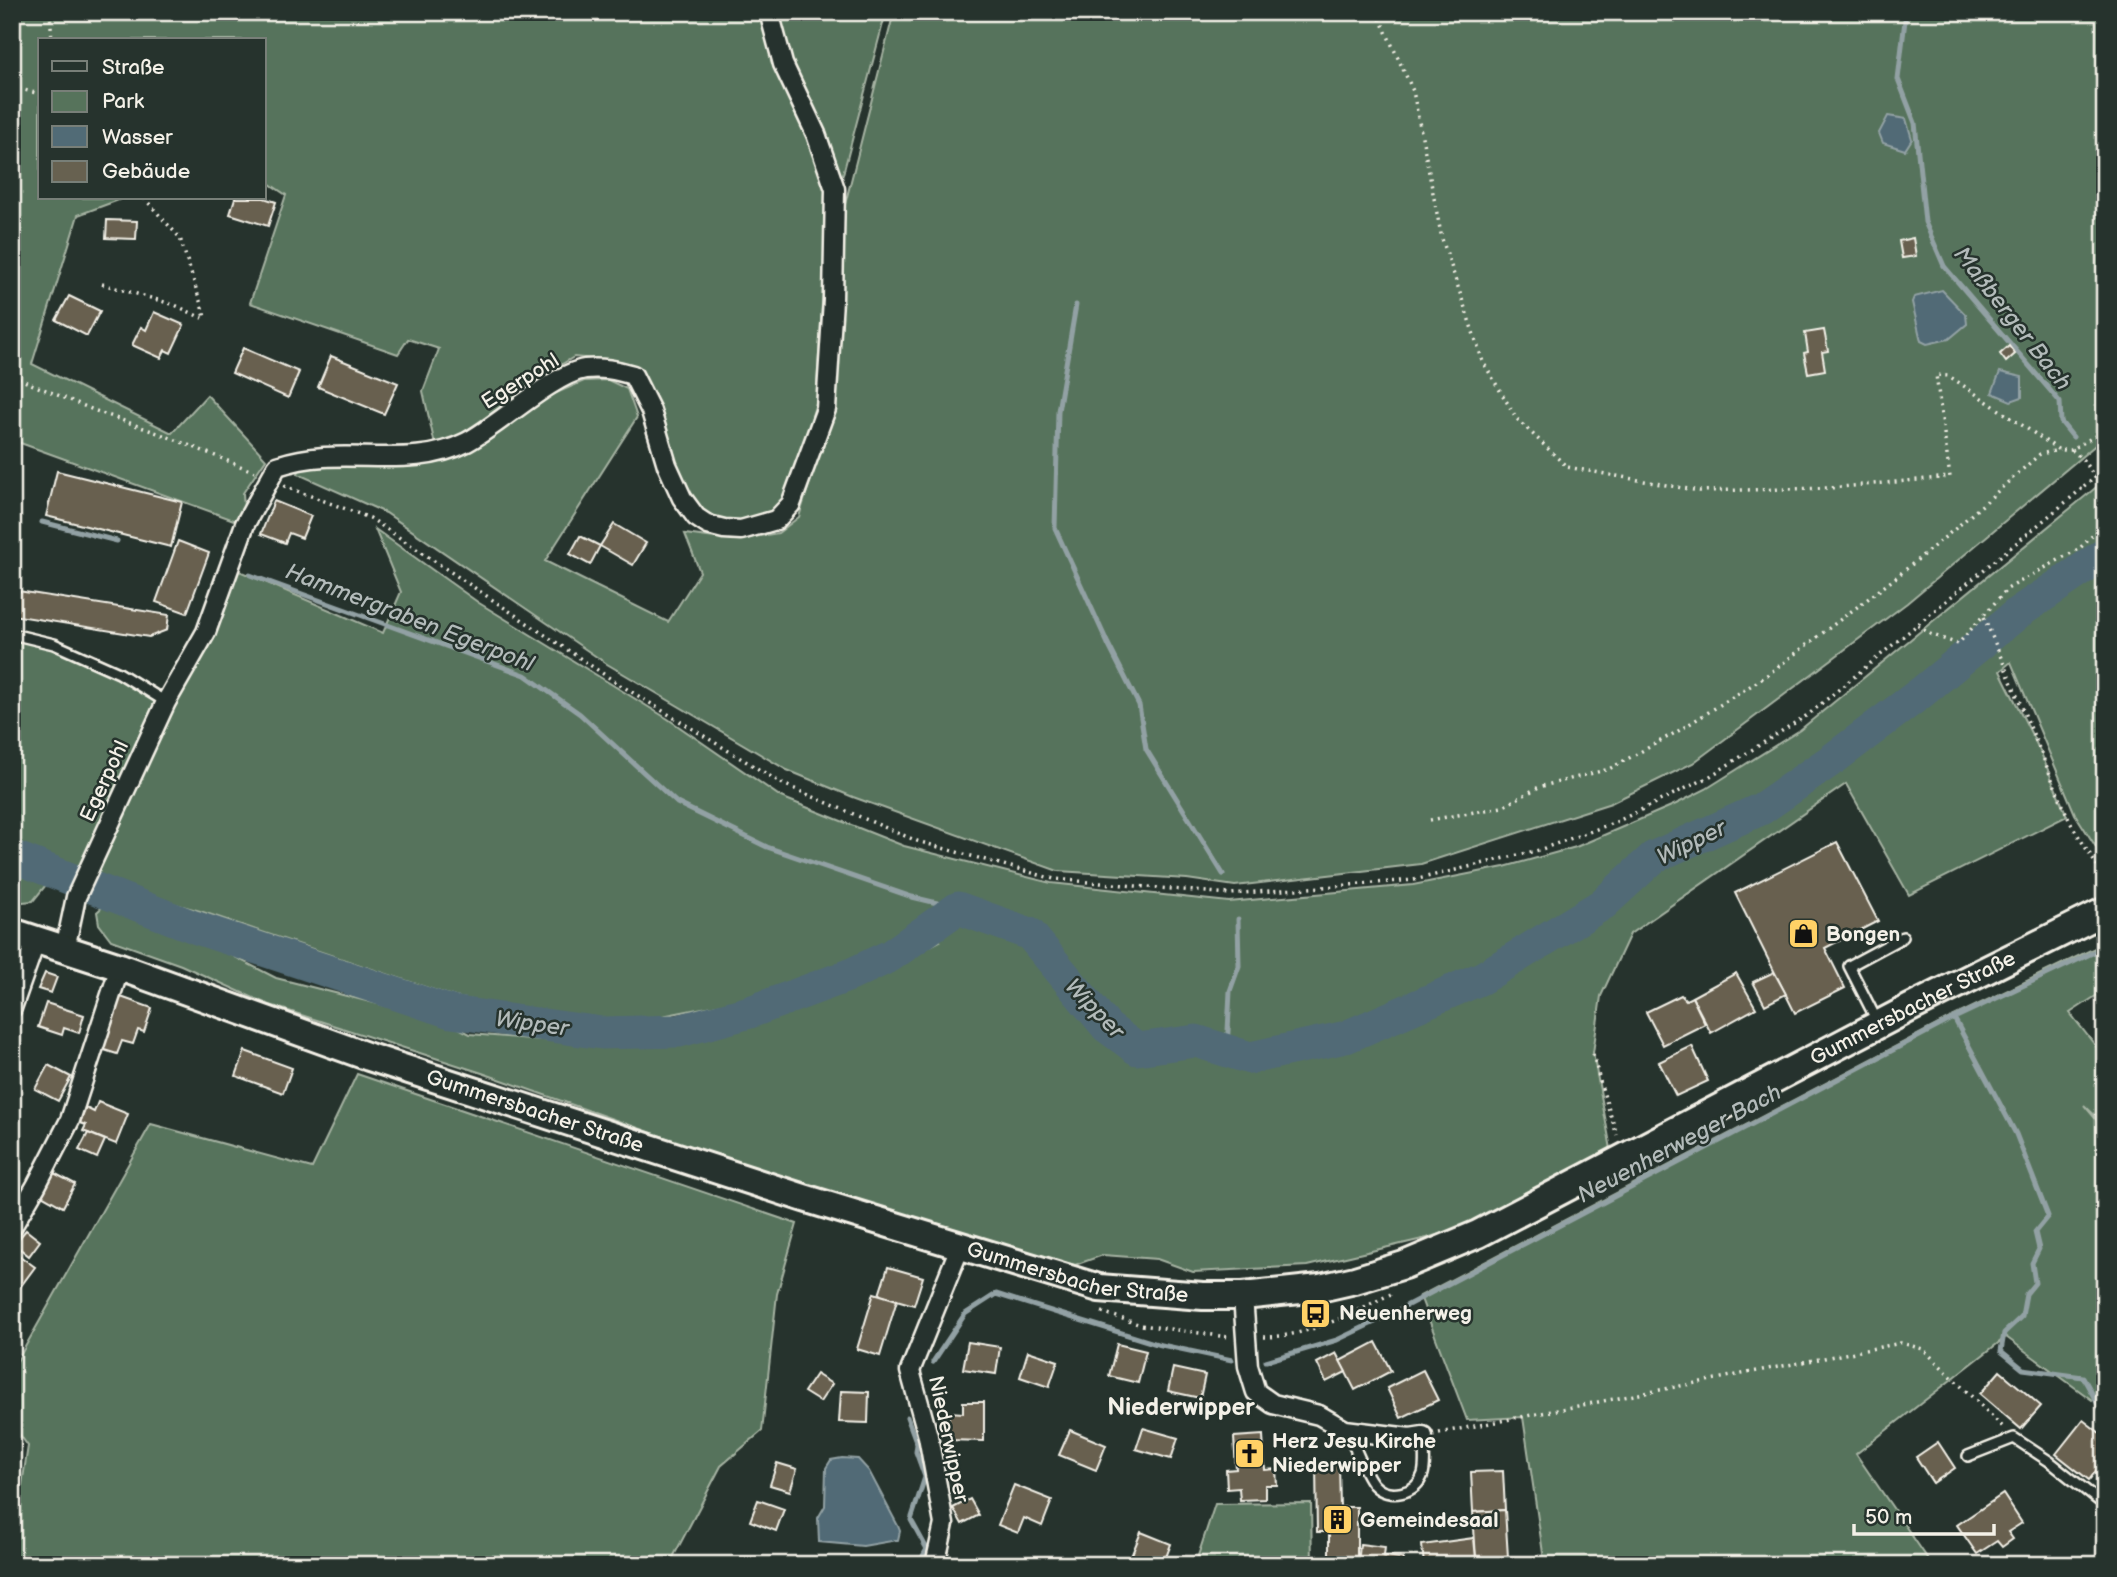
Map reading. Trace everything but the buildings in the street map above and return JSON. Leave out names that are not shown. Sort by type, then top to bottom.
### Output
[{"type":"main road","name":"Gummersbacher Straße","points":[[24,936],[120,967],[369,1057],[960,1247],[1099,1288],[1203,1296],[1243,1296],[1320,1288],[1404,1265],[1478,1234],[1878,1025],[2105,911]]},
{"type":"street","name":"Egerpohl","points":[[65,949],[76,897],[166,702],[206,632],[245,524],[277,466],[323,457],[433,454],[466,442],[555,383],[582,369],[611,369],[632,375],[651,411],[667,465],[682,498],[696,517],[708,525],[741,530],[776,520],[791,504],[826,409],[833,300],[835,189],[816,134],[783,64],[769,12]]},
{"type":"street","points":[[12,1008],[24,936]]},
{"type":"street","points":[[12,1227],[69,1120],[120,967]]},
{"type":"street","name":"Niederwipper","points":[[935,1565],[944,1524],[928,1436],[911,1371],[960,1247]]},
{"type":"street","points":[[1243,1296],[1248,1366],[1256,1392],[1273,1404],[1319,1415],[1345,1430],[1410,1438],[1423,1436]]},
{"type":"lane","points":[[12,634],[54,644],[119,673],[166,702]]},
{"type":"lane","points":[[1878,1025],[1849,966],[1903,937]]},
{"type":"lane","points":[[1345,1430],[1356,1445],[1369,1478],[1375,1487],[1386,1494],[1399,1494],[1415,1487],[1423,1476],[1423,1436]]},
{"type":"lane","points":[[1968,1456],[2014,1438],[2049,1461],[2098,1500],[2105,1498]]},
{"type":"path","points":[[50,12],[52,38]]},
{"type":"path","points":[[1377,12],[1413,91],[1442,239],[1483,362],[1517,419],[1567,467],[1699,491],[1830,488],[1950,477],[1936,375],[1950,376],[2059,450]]},
{"type":"path","points":[[12,87],[38,94]]},
{"type":"path","points":[[102,284],[175,305],[206,320],[180,238],[146,200]]},
{"type":"path","points":[[12,376],[96,411],[166,436],[268,480],[370,518],[617,682],[783,784],[917,841],[1054,879],[1230,894],[1414,880],[1539,850],[1616,822],[1707,778],[1809,714],[2104,469]]},
{"type":"path","points":[[1430,820],[1502,807],[1539,787],[1609,769],[1675,733],[1774,671],[1846,617],[1956,528],[2040,454],[2071,450],[2105,430]]},
{"type":"path","points":[[2071,450],[2083,460],[2105,492]]},
{"type":"path","points":[[1918,626],[1958,645],[2007,589],[2080,548],[2098,531],[2105,516]]},
{"type":"path","points":[[1984,617],[2070,822],[2105,879]]},
{"type":"path","points":[[1593,1054],[1625,1158]]},
{"type":"path","points":[[1096,1310],[1141,1325],[1226,1337],[1281,1337],[1343,1318],[1391,1294]]},
{"type":"path","points":[[1423,1436],[1901,1343],[1923,1349],[2014,1438]]},
{"type":"green space","points":[[12,12],[886,12],[826,238],[816,403],[786,499],[762,519],[739,525],[704,512],[688,500],[673,461],[661,410],[639,368],[614,361],[574,357],[547,373],[462,438],[435,445],[423,391],[439,349],[408,339],[398,354],[250,303],[286,195],[266,181],[266,38],[38,38],[38,200],[119,200],[78,215],[32,364],[172,433],[207,395],[266,459],[243,493],[245,524],[12,440]]},
{"type":"green space","points":[[894,12],[2105,12],[2105,437],[1907,603],[1693,763],[1611,803],[1421,864],[1235,886],[1187,879],[1058,871],[853,797],[787,770],[607,664],[386,513],[298,474],[300,466],[468,449],[554,394],[584,381],[608,380],[627,389],[637,417],[545,561],[668,622],[700,572],[685,534],[748,538],[778,533],[799,517],[832,411],[836,240]]},
{"type":"green space","points":[[2105,480],[2105,861],[2075,814],[2011,662],[2000,671],[2041,753],[2067,816],[1909,895],[1846,784],[1630,934],[1601,996],[1593,1053],[1611,1149],[1464,1226],[1427,1238],[1307,1266],[1193,1272],[1157,1259],[1103,1255],[1075,1265],[967,1238],[812,1189],[482,1073],[267,1004],[181,965],[111,940],[99,924],[97,912],[106,904],[188,933],[276,978],[445,1021],[470,1034],[602,1045],[691,1037],[768,1017],[892,966],[940,941],[919,923],[881,952],[753,998],[657,1017],[589,1021],[455,997],[200,911],[85,878],[31,851],[12,845],[12,634],[54,644],[166,702],[230,567],[383,633],[401,592],[375,529],[479,603],[668,719],[781,797],[904,846],[1051,883],[1229,902],[1413,885],[1504,867],[1576,847],[1706,789],[1800,730]]},
{"type":"green space","points":[[12,864],[44,875],[46,885],[33,901],[12,903]]},
{"type":"green space","points":[[2105,943],[2105,990],[2070,1013],[2105,1058],[2105,1125],[2084,1105],[2105,1130],[2105,1387],[2092,1400],[2006,1337],[1856,1454],[1932,1565],[1539,1565],[1544,1560],[1523,1417],[1467,1420],[1420,1296],[1948,1019]]},
{"type":"green space","points":[[357,1074],[797,1224],[777,1294],[762,1431],[721,1466],[669,1565],[12,1565],[28,1446],[12,1424],[12,1370],[151,1124],[312,1168]]},
{"type":"green space","points":[[1311,1503],[1312,1565],[1195,1565],[1215,1504]]},
{"type":"water","points":[[1888,116],[1906,119],[1912,139],[1905,150],[1883,143],[1879,133]]},
{"type":"water","points":[[1942,290],[1966,315],[1967,324],[1949,339],[1927,344],[1921,341],[1912,302],[1914,297]]},
{"type":"water","points":[[2000,372],[2022,377],[2022,397],[2011,401],[1992,393]]},
{"type":"water","points":[[858,1459],[869,1471],[898,1526],[898,1540],[863,1546],[819,1542],[818,1518],[825,1506],[826,1468],[831,1460]]},
{"type":"waterway","name":"Maßberger Bach","points":[[1906,12],[1898,79],[1915,123],[1925,222],[1944,266],[2060,402],[2061,422],[2073,437]]},
{"type":"waterway","points":[[1076,305],[1058,411],[1055,528],[1139,705],[1146,749],[1223,874]]},
{"type":"waterway","name":"Hammergraben Egerpohl","points":[[42,522],[117,541]]},
{"type":"waterway","name":"Wipper","points":[[12,856],[194,927],[451,1012],[602,1033],[679,1031],[750,1012],[850,975],[890,956],[958,908],[1030,934],[1107,1027],[1137,1049],[1196,1041],[1250,1058],[1346,1037],[1482,978],[1603,904],[1654,857],[1761,809],[1922,692],[2019,612],[2105,554]]},
{"type":"waterway","name":"Hammergraben Egerpohl","points":[[250,575],[525,675],[580,714],[677,803],[767,847],[912,897],[958,908]]},
{"type":"waterway","points":[[1227,1051],[1230,991],[1239,966],[1238,919]]},
{"type":"waterway","name":"Neuenherweger Bach","points":[[1266,1361],[1337,1340],[1383,1318],[1950,1020],[2105,947]]},
{"type":"waterway","points":[[1954,1018],[2016,1134],[2048,1216],[2035,1232],[2039,1249],[2032,1263],[2035,1283],[2026,1294],[2022,1316],[2004,1333],[2001,1351],[2023,1369],[2083,1377],[2105,1417]]},
{"type":"waterway","name":"Neuenherweger Bach","points":[[933,1362],[965,1314],[996,1294],[1157,1344],[1232,1360]]},
{"type":"waterway","name":"Neuenherweger Bach","points":[[907,1417],[925,1477],[911,1520],[927,1549],[918,1565]]},
{"type":"place","name":"Bongen","points":[[1803,934]]},
{"type":"place","name":"Neuenherweg","points":[[1316,1313]]},
{"type":"place","name":"Herz Jesu Kirche Niederwipper","points":[[1249,1453]]},
{"type":"place","name":"Gemeindesaal","points":[[1337,1520]]},
{"type":"district","name":"Niederwipper","points":[[1181,1407]]}]
